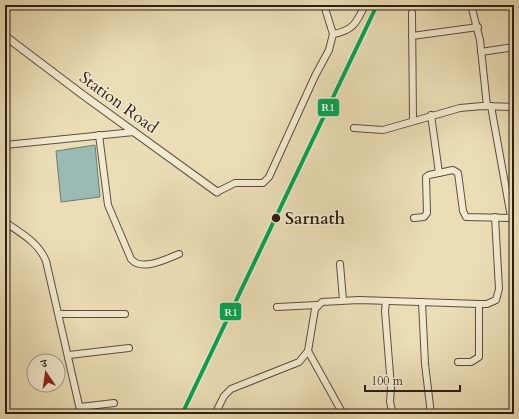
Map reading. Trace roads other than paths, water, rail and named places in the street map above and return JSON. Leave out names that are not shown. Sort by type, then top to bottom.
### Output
[{"type":"street","points":[[217,192],[235,183],[260,183],[267,180],[314,76],[330,50],[333,34],[324,5]]},
{"type":"street","points":[[333,34],[349,29],[356,23],[365,5]]},
{"type":"street","points":[[414,218],[424,217],[427,213],[426,177],[439,172],[453,170],[457,172],[463,211],[466,217],[512,217],[489,106],[478,27],[471,5]]},
{"type":"street","points":[[512,5],[514,11]]},
{"type":"street","points":[[412,13],[413,121]]},
{"type":"street","points":[[412,36],[478,27]]},
{"type":"street","name":"Station Road","points":[[5,36],[217,192]]},
{"type":"street","points":[[481,52],[514,47]]},
{"type":"street","points":[[354,128],[384,130],[431,115],[460,108],[489,106],[514,107]]},
{"type":"street","points":[[431,115],[439,172]]},
{"type":"street","points":[[5,145],[134,132]]},
{"type":"street","points":[[99,135],[108,205],[131,259],[137,265],[143,265],[180,254]]},
{"type":"street","points":[[277,307],[317,305],[328,300],[479,304],[493,302],[498,295],[495,217]]},
{"type":"street","points":[[5,222],[33,241],[43,254],[69,355],[81,414]]},
{"type":"street","points":[[340,264],[343,300]]},
{"type":"street","points":[[386,301],[385,311],[391,387],[390,402],[393,414]]},
{"type":"street","points":[[422,302],[425,364],[430,414]]},
{"type":"street","points":[[458,362],[471,362],[479,357],[479,304]]},
{"type":"street","points":[[215,414],[224,396],[231,389],[299,362],[308,351],[317,305]]},
{"type":"street","points":[[59,314],[125,314]]},
{"type":"street","points":[[69,355],[129,348]]},
{"type":"street","points":[[308,351],[343,414]]},
{"type":"street","points":[[80,407],[114,403]]},
{"type":"water","points":[[95,145],[100,197],[61,202],[56,151]]},
{"type":"place","name":"Sarnath","points":[[276,218]]}]
